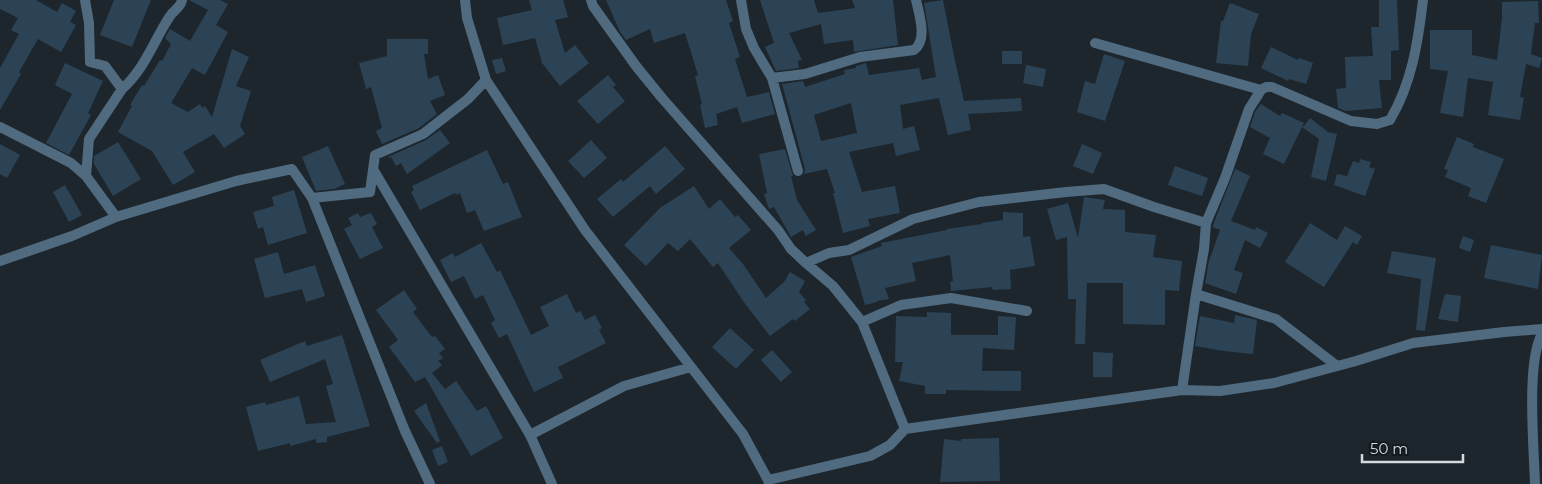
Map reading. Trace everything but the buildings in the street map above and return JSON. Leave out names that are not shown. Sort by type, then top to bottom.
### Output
[{"type":"street","points":[[84,0],[89,24],[90,62],[105,66],[122,89]]},
{"type":"street","points":[[86,176],[90,138],[122,89],[135,76],[182,0]]},
{"type":"street","points":[[465,0],[467,18],[486,80],[585,230],[743,434],[768,482],[870,456],[890,445],[905,429],[1182,390],[1220,391],[1256,386],[1337,366],[1413,343],[1504,332],[1542,330]]},
{"type":"street","points":[[591,0],[593,6],[656,91],[778,230],[791,249],[833,286],[862,322],[905,429]]},
{"type":"street","points":[[741,0],[746,29],[754,48],[772,78],[798,171]]},
{"type":"street","points":[[772,78],[805,74],[860,58],[914,50],[920,45],[921,38],[921,21],[916,0]]},
{"type":"street","points":[[1182,390],[1204,249],[1206,223],[1225,178],[1249,109],[1261,90],[1266,87],[1272,87],[1351,121],[1377,124],[1390,120],[1399,105],[1410,77],[1423,0]]},
{"type":"street","points":[[1096,42],[1261,90]]},
{"type":"street","points":[[312,198],[370,192],[375,155],[423,134],[468,100],[486,80]]},
{"type":"street","points":[[0,127],[71,163],[86,176],[116,217]]},
{"type":"street","points":[[0,261],[72,236],[116,217],[236,181],[292,169],[312,198],[405,431],[430,484]]},
{"type":"street","points":[[373,169],[530,435],[552,484]]},
{"type":"street","points":[[806,263],[829,253],[849,250],[913,219],[979,202],[1066,192],[1104,189],[1206,223]]},
{"type":"street","points":[[1196,294],[1276,319],[1337,366]]},
{"type":"street","points":[[862,322],[901,304],[951,298],[1027,311]]},
{"type":"street","points":[[1535,484],[1532,377],[1537,342],[1542,334]]},
{"type":"street","points":[[530,435],[624,386],[691,368]]}]
